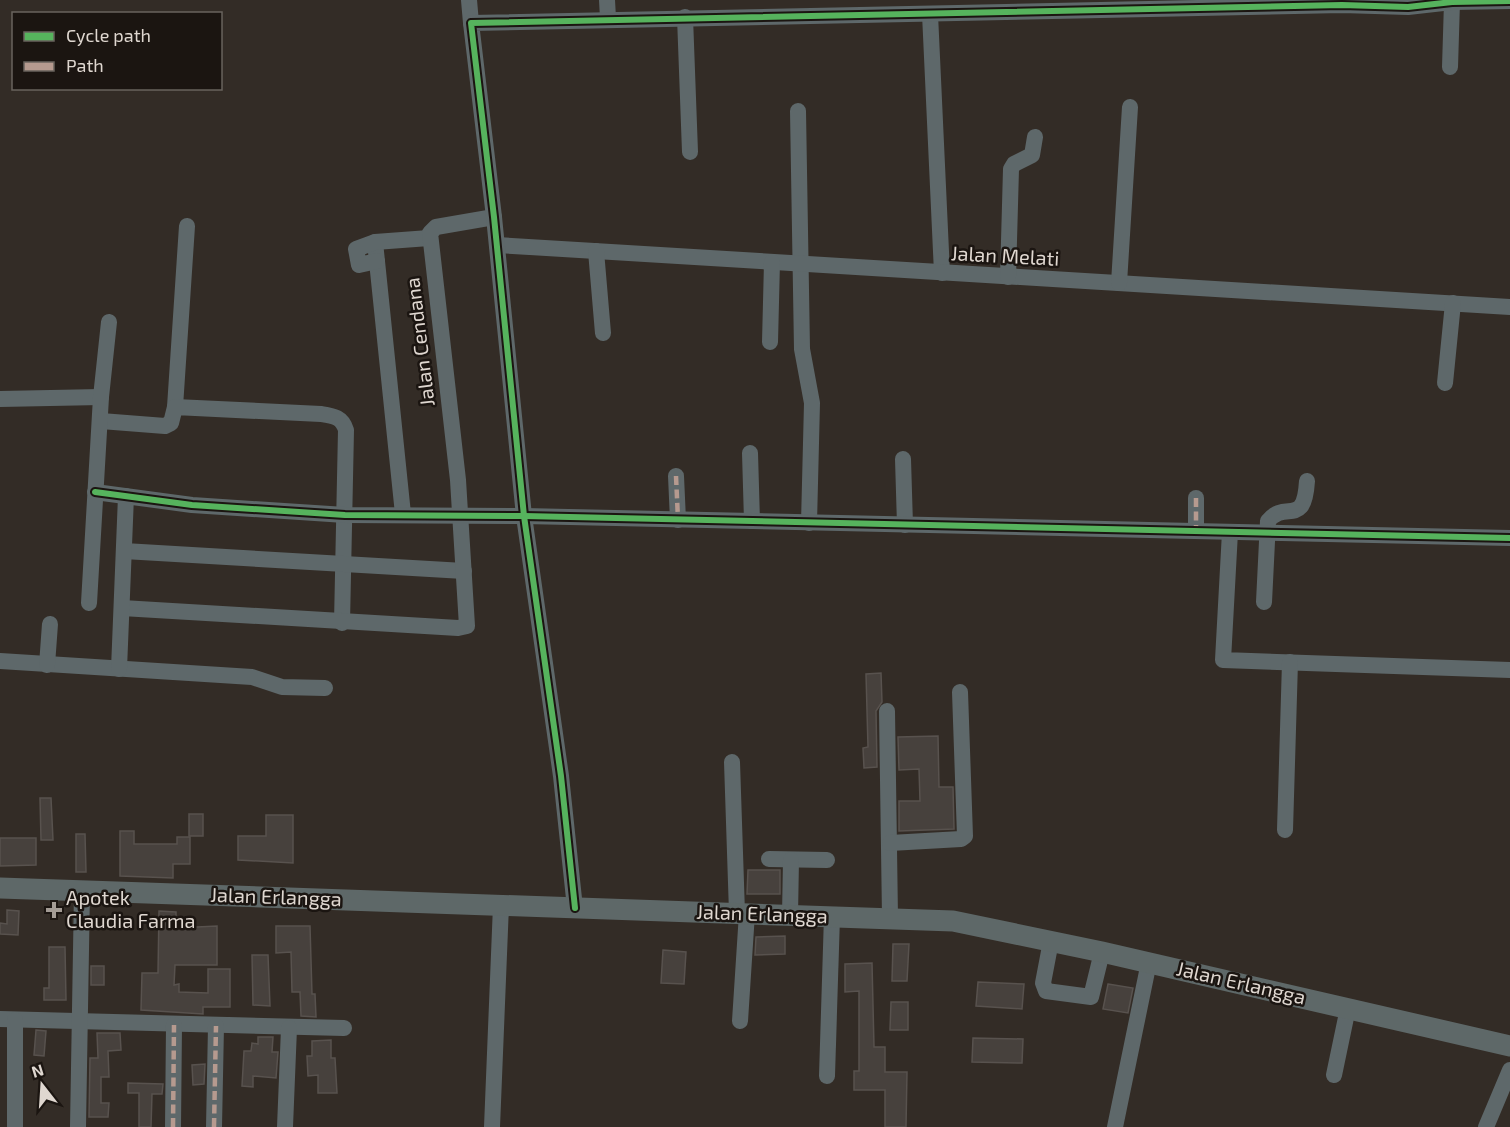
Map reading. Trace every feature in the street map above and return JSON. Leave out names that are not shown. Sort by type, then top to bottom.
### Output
[{"type":"main road","name":"Jalan Erlangga","points":[[0,888],[890,917],[953,921],[1051,940],[1510,1046]]},
{"type":"street","points":[[469,0],[525,521],[561,776],[575,908]]},
{"type":"street","points":[[608,0],[608,18]]},
{"type":"street","points":[[471,23],[608,18],[930,14],[979,6],[1342,2],[1408,4],[1510,1]]},
{"type":"street","points":[[1450,67],[1452,2]]},
{"type":"street","points":[[930,14],[942,273]]},
{"type":"street","points":[[685,17],[690,152]]},
{"type":"street","points":[[1119,283],[1130,107]]},
{"type":"street","points":[[798,111],[802,349],[812,403],[809,523]]},
{"type":"street","points":[[1008,277],[1011,169],[1014,164],[1032,155],[1035,137]]},
{"type":"street","points":[[404,514],[375,242],[429,238],[431,229],[436,227],[494,217]]},
{"type":"street","points":[[101,421],[165,426],[171,423],[176,407],[187,226]]},
{"type":"street","name":"Jalan Cendana","points":[[342,623],[464,628],[469,622],[429,238]]},
{"type":"street","name":"Jalan Melati","points":[[497,245],[1510,307]]},
{"type":"street","points":[[596,251],[603,333]]},
{"type":"street","points":[[770,342],[772,262]]},
{"type":"street","points":[[1445,383],[1453,303]]},
{"type":"street","points":[[89,603],[101,397],[108,322]]},
{"type":"street","points":[[0,399],[101,397]]},
{"type":"street","points":[[122,608],[342,623],[346,430],[344,422],[335,416],[176,407]]},
{"type":"street","points":[[750,453],[752,521]]},
{"type":"street","points":[[903,459],[904,525]]},
{"type":"street","points":[[676,476],[678,520]]},
{"type":"street","points":[[1264,602],[1270,519],[1303,506],[1306,502],[1307,481]]},
{"type":"street","points":[[95,492],[286,513],[404,514],[460,521],[752,521],[1510,538]]},
{"type":"street","points":[[119,669],[126,496]]},
{"type":"street","points":[[1196,498],[1196,531]]},
{"type":"street","points":[[1230,532],[1223,660],[1510,670]]},
{"type":"street","points":[[124,551],[464,571]]},
{"type":"street","points":[[47,665],[50,624]]},
{"type":"street","points":[[0,662],[252,676],[282,687],[325,688]]},
{"type":"street","points":[[1286,830],[1290,662]]},
{"type":"street","points":[[890,843],[961,839],[965,836],[960,692]]},
{"type":"street","points":[[887,711],[890,917]]},
{"type":"street","points":[[732,762],[742,913],[740,1022]]},
{"type":"street","points":[[769,859],[827,860]]},
{"type":"street","points":[[790,915],[791,860]]},
{"type":"street","points":[[78,1127],[82,891]]},
{"type":"street","points":[[492,1127],[501,905]]},
{"type":"street","points":[[827,1076],[832,916]]},
{"type":"street","points":[[1051,940],[1043,983],[1046,991],[1091,997],[1102,952]]},
{"type":"street","points":[[1115,1127],[1149,962]]},
{"type":"street","points":[[1334,1075],[1348,1008]]},
{"type":"street","points":[[15,1127],[8,1020],[344,1028]]},
{"type":"street","points":[[173,1127],[174,1025]]},
{"type":"street","points":[[214,1127],[216,1026]]},
{"type":"street","points":[[285,1127],[289,1028]]},
{"type":"street","points":[[1486,1127],[1510,1070]]},
{"type":"building","points":[[881,673],[882,702],[876,711],[877,767],[864,768],[863,748],[868,747],[866,674]]},
{"type":"building","points":[[938,736],[939,787],[953,787],[954,829],[899,831],[899,801],[920,801],[919,769],[899,770],[898,737]]},
{"type":"building","points":[[40,798],[51,798],[53,840],[41,840]]},
{"type":"building","points":[[189,814],[203,814],[203,836],[189,836]]},
{"type":"building","points":[[266,815],[293,815],[293,863],[238,860],[238,836],[266,836]]},
{"type":"building","points":[[120,831],[134,831],[134,844],[177,844],[177,837],[190,837],[190,864],[173,864],[173,878],[120,876]]},
{"type":"building","points":[[76,834],[85,834],[86,872],[76,872]]},
{"type":"building","points":[[0,838],[36,838],[36,865],[0,866]]},
{"type":"building","points":[[748,870],[780,870],[780,894],[747,894]]},
{"type":"building","points":[[7,910],[19,911],[18,935],[0,934],[0,923],[7,924]]},
{"type":"building","points":[[159,911],[176,912],[176,928],[217,926],[217,965],[175,965],[174,985],[179,984],[179,992],[208,993],[208,969],[230,969],[230,1007],[203,1007],[203,1014],[141,1010],[142,973],[158,973]]},
{"type":"building","points":[[276,926],[310,926],[312,994],[315,994],[316,1017],[301,1016],[300,992],[292,992],[291,952],[276,953]]},
{"type":"building","points":[[785,936],[785,954],[755,955],[756,937]]},
{"type":"building","points":[[893,944],[909,944],[907,981],[892,981]]},
{"type":"building","points":[[49,947],[65,947],[66,1000],[44,1000],[44,988],[49,988]]},
{"type":"building","points":[[663,950],[686,952],[684,984],[661,983]]},
{"type":"building","points":[[252,955],[268,955],[270,1006],[253,1005]]},
{"type":"building","points":[[872,963],[874,1047],[885,1047],[885,1072],[907,1072],[906,1127],[885,1127],[885,1090],[854,1090],[854,1071],[859,1071],[859,991],[845,992],[845,964]]},
{"type":"building","points":[[91,966],[104,966],[104,985],[91,985]]},
{"type":"building","points":[[978,982],[1024,984],[1022,1009],[976,1006]]},
{"type":"building","points":[[1108,984],[1133,988],[1128,1013],[1103,1009]]},
{"type":"building","points":[[891,1002],[908,1002],[908,1030],[890,1030]]},
{"type":"building","points":[[36,1030],[46,1031],[44,1056],[34,1055]]},
{"type":"building","points":[[97,1033],[120,1033],[121,1050],[108,1051],[109,1077],[101,1077],[101,1103],[109,1103],[108,1117],[89,1117],[90,1058],[98,1058]]},
{"type":"building","points":[[258,1037],[273,1037],[272,1052],[278,1052],[276,1078],[253,1076],[253,1087],[242,1086],[244,1051],[251,1051],[252,1043],[258,1044]]},
{"type":"building","points":[[973,1038],[1023,1039],[1022,1063],[972,1062]]},
{"type":"building","points":[[331,1040],[331,1058],[335,1058],[337,1093],[318,1093],[318,1075],[308,1076],[307,1056],[312,1056],[312,1041]]},
{"type":"building","points":[[205,1064],[204,1084],[193,1085],[192,1065]]},
{"type":"building","points":[[128,1083],[163,1084],[162,1094],[152,1094],[151,1127],[139,1127],[139,1093],[128,1093]]},
{"type":"marked path","points":[[676,476],[678,520]]},
{"type":"marked path","points":[[1196,498],[1196,531]]},
{"type":"marked path","points":[[173,1127],[174,1025]]},
{"type":"marked path","points":[[214,1127],[216,1026]]},
{"type":"cycle path","points":[[575,908],[561,776],[524,516],[494,217],[471,23],[1342,5],[1408,7],[1452,2],[1510,1]]},
{"type":"cycle path","points":[[95,492],[192,505],[345,515],[524,516],[1510,538]]},
{"type":"place","name":"Apotek Claudia Farma","points":[[54,910]]}]
